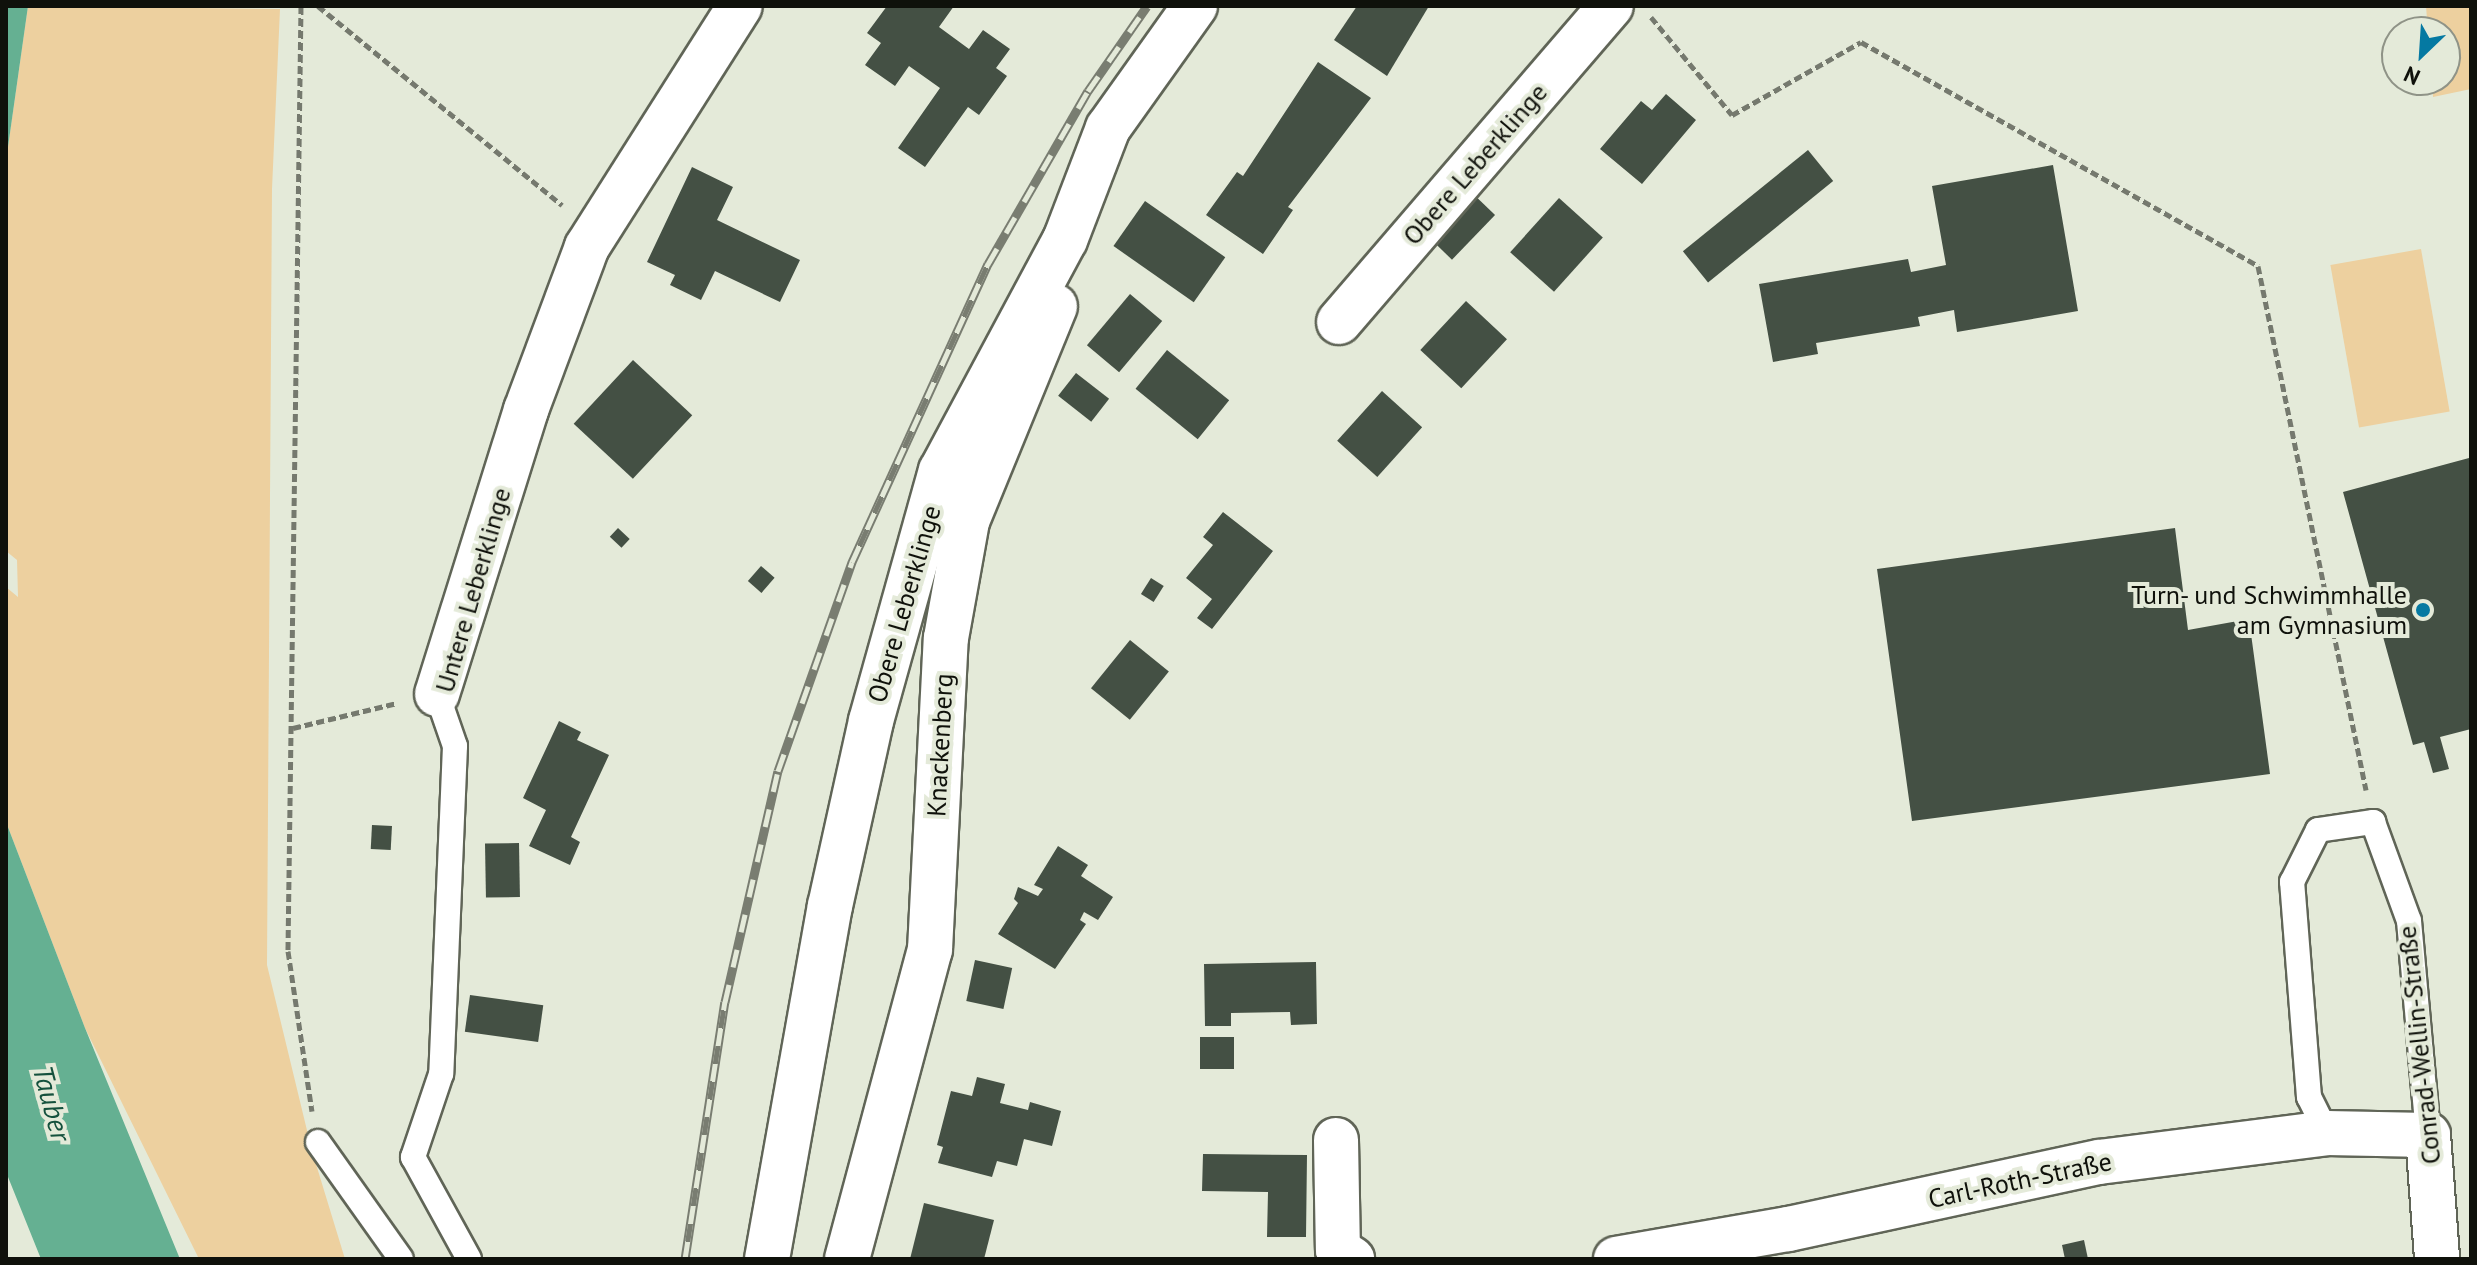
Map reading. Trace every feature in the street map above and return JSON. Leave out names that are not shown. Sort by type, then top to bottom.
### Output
[{"type":"street","name":"Untere Leberklinge","points":[[437,694],[526,410],[596,233],[740,6]]},
{"type":"street","name":"Obere Leberklinge","points":[[767,1259],[827,921],[871,721],[941,471],[1065,240],[1108,128],[1195,6]]},
{"type":"street","name":"Obere Leberklinge","points":[[1339,322],[1611,6]]},
{"type":"street","name":"Knackenberg","points":[[847,1259],[930,950],[946,638],[967,521],[1052,322],[1065,240]]},
{"type":"street","name":"Carl-Roth-Straße","points":[[1616,1259],[1788,1229],[2099,1162],[2327,1133],[2428,1135]]},
{"type":"street","name":"Conrad-Wellin-Straße","points":[[2428,1135],[2437,1259]]},
{"type":"street","points":[[1336,1140],[1338,1250],[1352,1259]]},
{"type":"lane","name":"Untere Leberklinge","points":[[437,694],[455,746],[441,1074],[413,1157],[469,1259]]},
{"type":"lane","points":[[2327,1133],[2309,1097],[2292,882],[2318,830],[2373,822]]},
{"type":"lane","name":"Conrad-Wellin-Straße","points":[[2373,822],[2409,921],[2428,1135]]},
{"type":"lane","points":[[318,1142],[401,1259]]},
{"type":"path","points":[[301,6],[288,951],[318,1142]]},
{"type":"path","points":[[318,6],[596,233]]},
{"type":"path","points":[[1641,6],[1732,115],[1861,42],[2258,266],[2373,822]]},
{"type":"path","points":[[293,728],[437,694]]},
{"type":"shaded area","points":[[28,6],[280,9],[272,189],[267,965],[312,1151],[345,1259],[199,1259],[85,1028],[6,822],[6,587],[18,597],[17,560],[6,551],[6,161]]},
{"type":"shaded area","points":[[2426,6],[2471,6],[2471,89],[2461,91],[2461,16],[2427,16]]},
{"type":"shaded area","points":[[2421,249],[2450,411],[2359,427],[2330,265]]},
{"type":"water","points":[[6,6],[28,6],[6,161]]},
{"type":"water","name":"Tauber","points":[[6,822],[85,1028],[180,1259],[41,1259],[6,1172]]},
{"type":"building","points":[[887,6],[954,6],[939,27],[969,49],[983,30],[1010,49],[996,68],[1007,76],[979,115],[968,107],[925,167],[898,148],[940,88],[909,66],[895,86],[865,65],[881,43],[867,33]]},
{"type":"building","points":[[1357,6],[1429,6],[1387,76],[1334,40]]},
{"type":"building","points":[[1318,62],[1371,98],[1288,207],[1293,210],[1263,254],[1206,215],[1237,172],[1243,176]]},
{"type":"building","points":[[1666,94],[1696,120],[1642,184],[1600,149],[1641,101],[1652,110]]},
{"type":"building","points":[[1808,150],[1833,181],[1708,282],[1683,251]]},
{"type":"building","points":[[2053,165],[2078,311],[1957,332],[1954,310],[1918,317],[1920,326],[1816,343],[1818,354],[1773,362],[1759,284],[1908,259],[1911,272],[1946,265],[1932,186]]},
{"type":"building","points":[[692,167],[733,187],[717,220],[800,260],[780,302],[715,271],[701,300],[670,285],[675,275],[647,262]]},
{"type":"building","points":[[1467,188],[1495,215],[1452,260],[1424,233]]},
{"type":"building","points":[[1559,198],[1603,237],[1554,292],[1510,252]]},
{"type":"building","points":[[1145,201],[1225,257],[1194,302],[1113,246]]},
{"type":"building","points":[[1130,294],[1162,321],[1119,372],[1087,345]]},
{"type":"building","points":[[1466,301],[1507,339],[1461,388],[1420,350]]},
{"type":"building","points":[[1167,350],[1229,400],[1198,439],[1136,389]]},
{"type":"building","points":[[633,360],[692,415],[633,479],[574,424]]},
{"type":"building","points":[[1076,373],[1109,399],[1091,422],[1058,396]]},
{"type":"building","points":[[1382,391],[1422,427],[1377,477],[1337,441]]},
{"type":"building","name":"Turn- und Schwimmhalle am Gymnasium","points":[[2469,458],[2471,729],[2440,737],[2449,769],[2433,773],[2424,742],[2413,745],[2343,492]]},
{"type":"building","points":[[1223,512],[1273,551],[1212,629],[1197,618],[1212,599],[1186,578],[1213,545],[1203,537]]},
{"type":"building","points":[[618,528],[630,539],[622,548],[610,537]]},
{"type":"building","points":[[2175,528],[2188,630],[2249,619],[2270,774],[1912,821],[1877,569]]},
{"type":"building","points":[[761,566],[775,578],[761,593],[748,581]]},
{"type":"building","points":[[1151,578],[1164,586],[1154,602],[1141,594]]},
{"type":"building","points":[[1130,640],[1169,671],[1130,720],[1091,688]]},
{"type":"building","points":[[559,721],[581,732],[577,740],[609,755],[571,837],[580,842],[570,865],[529,846],[546,810],[523,798]]},
{"type":"building","points":[[372,825],[392,826],[391,850],[371,849]]},
{"type":"building","points":[[519,843],[520,897],[486,898],[485,844]]},
{"type":"building","points":[[1058,846],[1088,865],[1081,876],[1113,897],[1098,920],[1084,912],[1080,920],[1086,924],[1055,969],[998,934],[1018,903],[1014,899],[1018,887],[1038,896],[1043,889],[1034,885]]},
{"type":"building","points":[[975,960],[1012,968],[1003,1009],[966,1001]]},
{"type":"building","points":[[1316,962],[1317,1024],[1291,1025],[1290,1012],[1231,1013],[1231,1026],[1205,1026],[1204,964]]},
{"type":"building","points":[[470,995],[543,1005],[538,1042],[465,1032]]},
{"type":"building","points":[[1200,1037],[1234,1037],[1234,1069],[1200,1069]]},
{"type":"building","points":[[977,1077],[1005,1084],[1000,1103],[1028,1110],[1030,1102],[1061,1111],[1052,1146],[1024,1139],[1017,1166],[997,1161],[992,1177],[938,1163],[943,1147],[937,1145],[951,1091],[972,1096]]},
{"type":"building","points":[[1203,1154],[1307,1155],[1306,1237],[1267,1237],[1268,1192],[1202,1191]]},
{"type":"building","points":[[924,1203],[994,1220],[984,1259],[910,1259]]},
{"type":"building","points":[[2084,1240],[2088,1259],[2065,1259],[2062,1245]]},
{"type":"railway","points":[[685,1259],[725,1002],[778,771],[852,562],[988,264],[1088,91],[1147,6]]},
{"type":"place","name":"Turn- und Schwimmhalle am Gymnasium","points":[[2423,610]]}]
